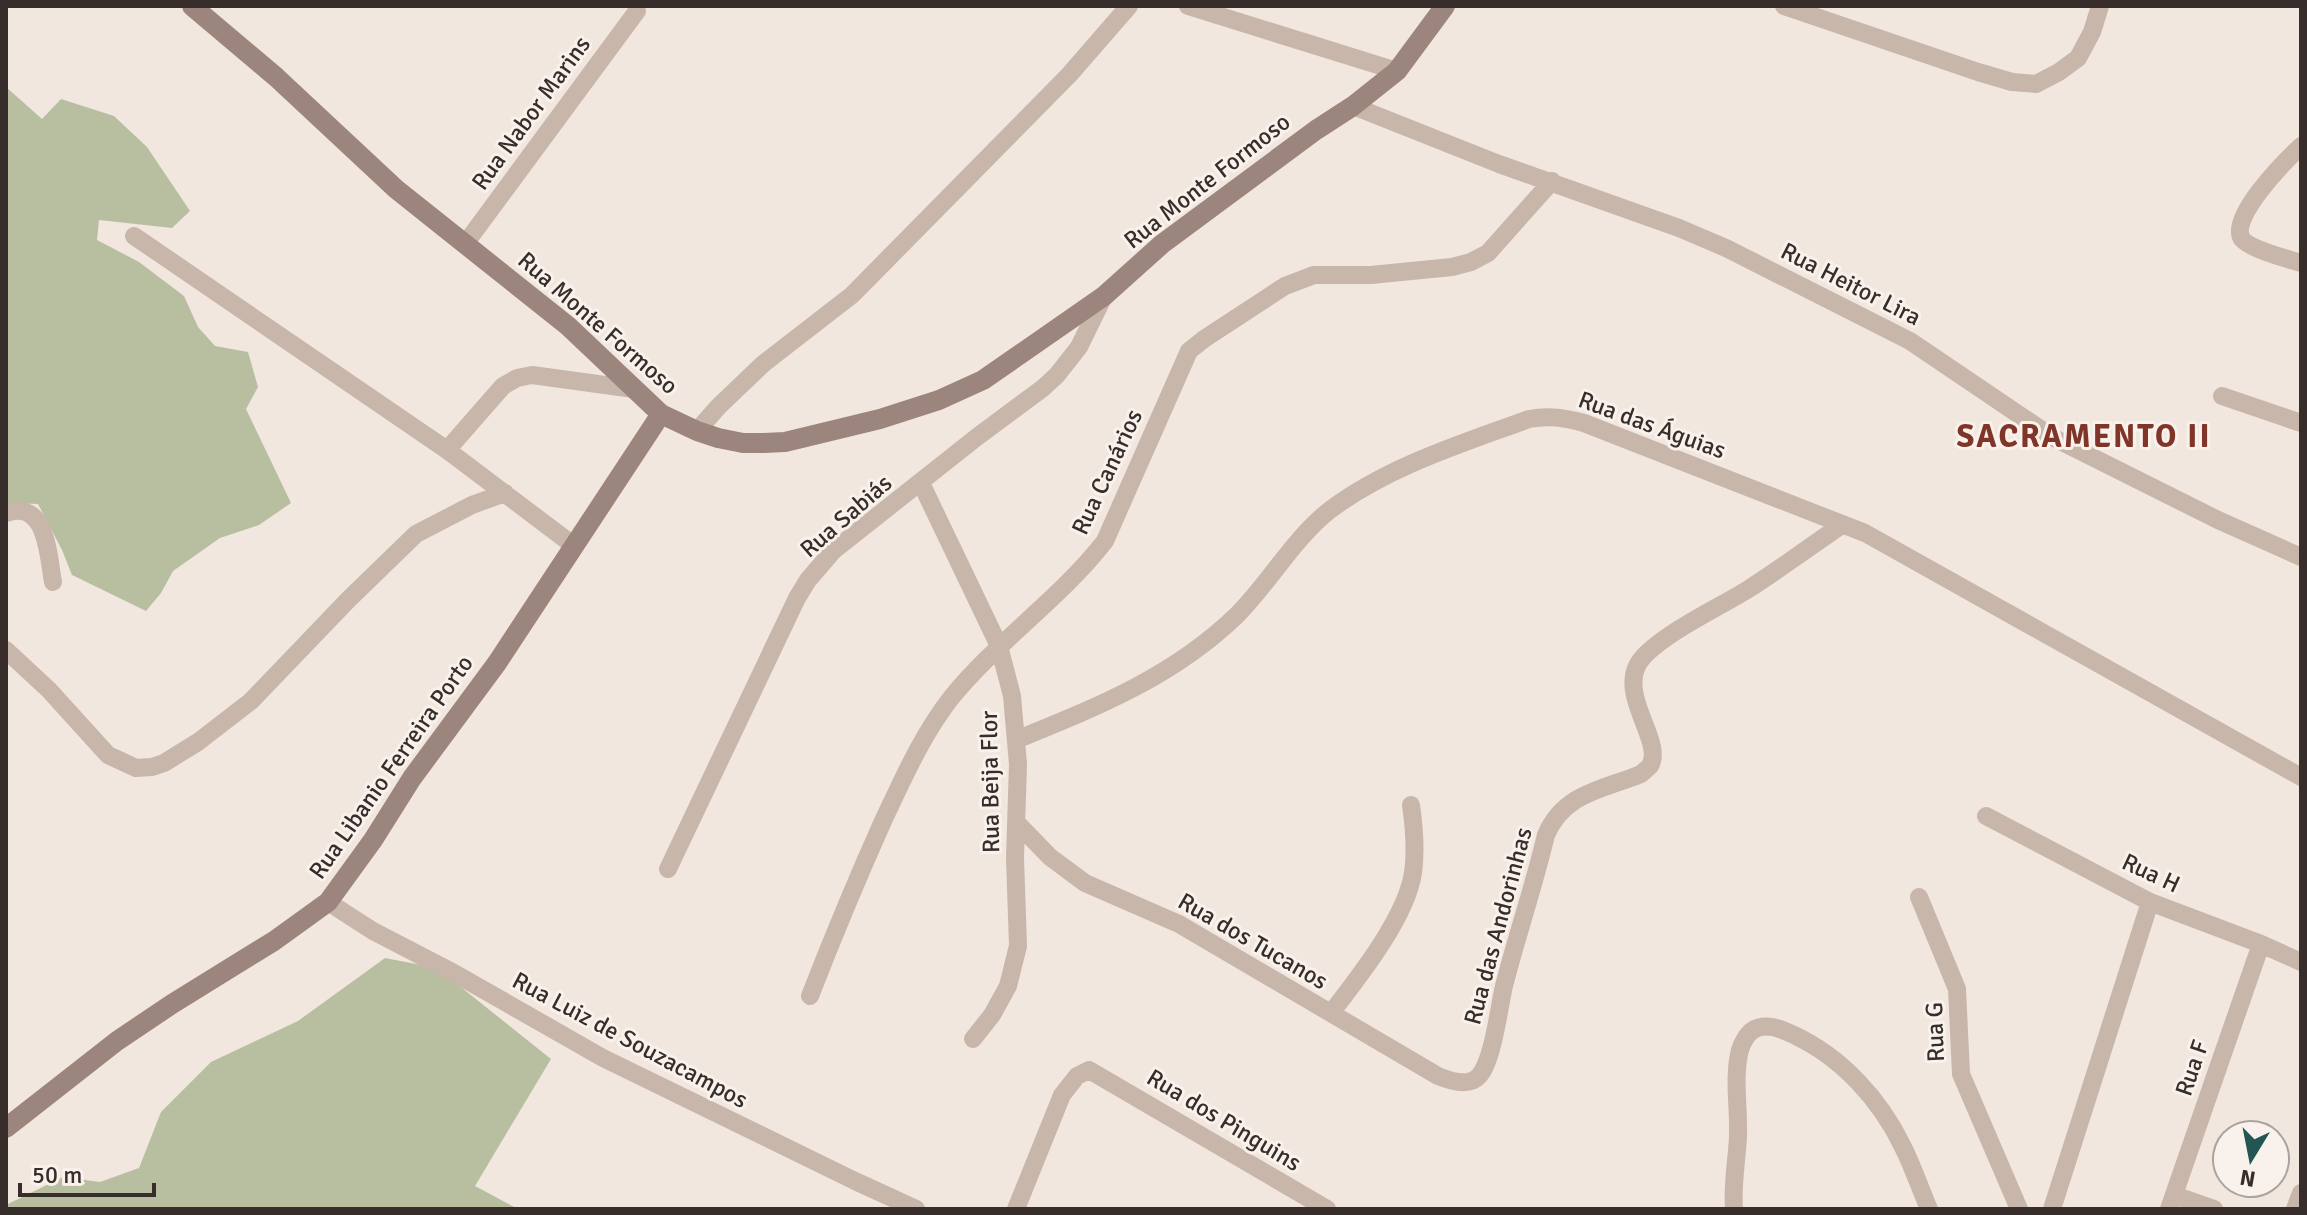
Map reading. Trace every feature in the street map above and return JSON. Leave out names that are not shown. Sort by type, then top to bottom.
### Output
[{"type":"street","name":"Rua Monte Formoso","points":[[192,6],[276,77],[396,189],[568,326],[661,414],[697,431],[743,443],[785,442],[880,419],[939,400],[983,380],[1104,296],[1162,244],[1397,71],[1445,6]]},
{"type":"street","points":[[697,431],[763,364],[852,295],[1069,75],[1129,6]]},
{"type":"street","points":[[1188,6],[1397,71]]},
{"type":"street","points":[[1784,6],[1978,72],[2012,82],[2036,84],[2078,58],[2092,32],[2100,6]]},
{"type":"street","name":"Rua Nabor Marins","points":[[465,244],[637,11]]},
{"type":"street","name":"Rua Heitor Lira","points":[[1353,106],[1499,164],[1679,228],[1816,291],[1910,341],[2052,437],[2218,520],[2301,557]]},
{"type":"street","points":[[2301,146],[2279,168],[2245,212],[2239,231],[2243,240],[2251,245],[2301,263]]},
{"type":"street","name":"Rua Canários","points":[[810,996],[849,896],[918,750],[950,700],[999,646],[1091,559],[1105,541],[1189,351],[1257,303],[1285,286],[1314,275],[1371,275],[1452,267],[1471,262],[1488,253],[1552,181]]},
{"type":"street","points":[[134,236],[447,450],[573,545]]},
{"type":"street","name":"Rua Sabiás","points":[[668,869],[808,580],[833,551],[1057,375],[1079,347],[1104,296]]},
{"type":"street","points":[[447,450],[503,386],[517,378],[532,375],[634,389]]},
{"type":"street","points":[[2222,396],[2301,423]]},
{"type":"street","name":"Rua Libanio Ferreira Porto","points":[[6,1128],[117,1041],[274,941],[328,902],[373,840],[412,778],[497,663],[661,414]]},
{"type":"street","name":"Rua das Águias","points":[[1016,740],[1098,706],[1196,652],[1241,611],[1313,524],[1365,488],[1438,452],[1529,419],[1553,417],[1584,423],[1843,524],[1898,550],[2301,777]]},
{"type":"street","name":"Rua Beija Flor","points":[[921,483],[999,646],[1011,685],[1018,764],[1015,858],[1018,929],[1014,968],[998,1005],[973,1039]]},
{"type":"street","points":[[6,650],[49,690],[108,755],[136,768],[152,767],[198,742],[251,701],[416,534],[472,505],[505,493]]},
{"type":"street","points":[[6,513],[26,511],[39,522],[53,582]]},
{"type":"street","name":"Rua das Andorinhas","points":[[1477,1079],[1489,1056],[1505,983],[1546,835],[1553,820],[1573,801],[1641,774],[1650,766],[1652,744],[1636,703],[1634,679],[1643,657],[1671,634],[1748,589],[1843,524]]},
{"type":"street","points":[[1331,1013],[1373,955],[1398,913],[1409,887],[1414,855],[1411,805]]},
{"type":"street","name":"Rua H","points":[[1986,816],[2150,902],[2301,962]]},
{"type":"street","name":"Rua dos Tucanos","points":[[1017,823],[1050,857],[1073,876],[1096,889],[1179,924],[1438,1076],[1465,1082],[1477,1079]]},
{"type":"street","name":"Rua G","points":[[1919,897],[1957,989],[1961,1074],[2019,1209]]},
{"type":"street","name":"Rua Luiz de Souzacampos","points":[[328,902],[373,931],[603,1058],[916,1209]]},
{"type":"street","points":[[2052,1209],[2150,902]]},
{"type":"street","name":"Rua F","points":[[2171,1202],[2261,944]]},
{"type":"street","points":[[1734,1209],[1739,1052],[1754,1028],[1766,1026],[1778,1027],[1808,1042],[1852,1075],[1882,1111],[1903,1146],[1929,1209]]},
{"type":"street","name":"Rua dos Pinguins","points":[[1016,1209],[1062,1095],[1077,1076],[1089,1070],[1327,1209]]},
{"type":"street","points":[[2295,1209],[2301,1193]]},
{"type":"street","points":[[2171,1202],[2214,1209]]},
{"type":"green space","points":[[6,87],[42,119],[61,99],[114,116],[147,147],[190,211],[172,228],[99,220],[97,240],[139,262],[184,296],[198,327],[215,346],[248,352],[258,387],[246,409],[291,503],[259,525],[220,538],[173,571],[146,611],[72,575],[38,504],[6,503]]},
{"type":"green space","points":[[385,958],[437,968],[551,1059],[475,1186],[518,1209],[6,1209],[8,1204],[63,1177],[100,1182],[139,1168],[161,1112],[211,1062],[298,1021]]},
{"type":"district","name":"SACRAMENTO II","points":[[2084,436]]}]
